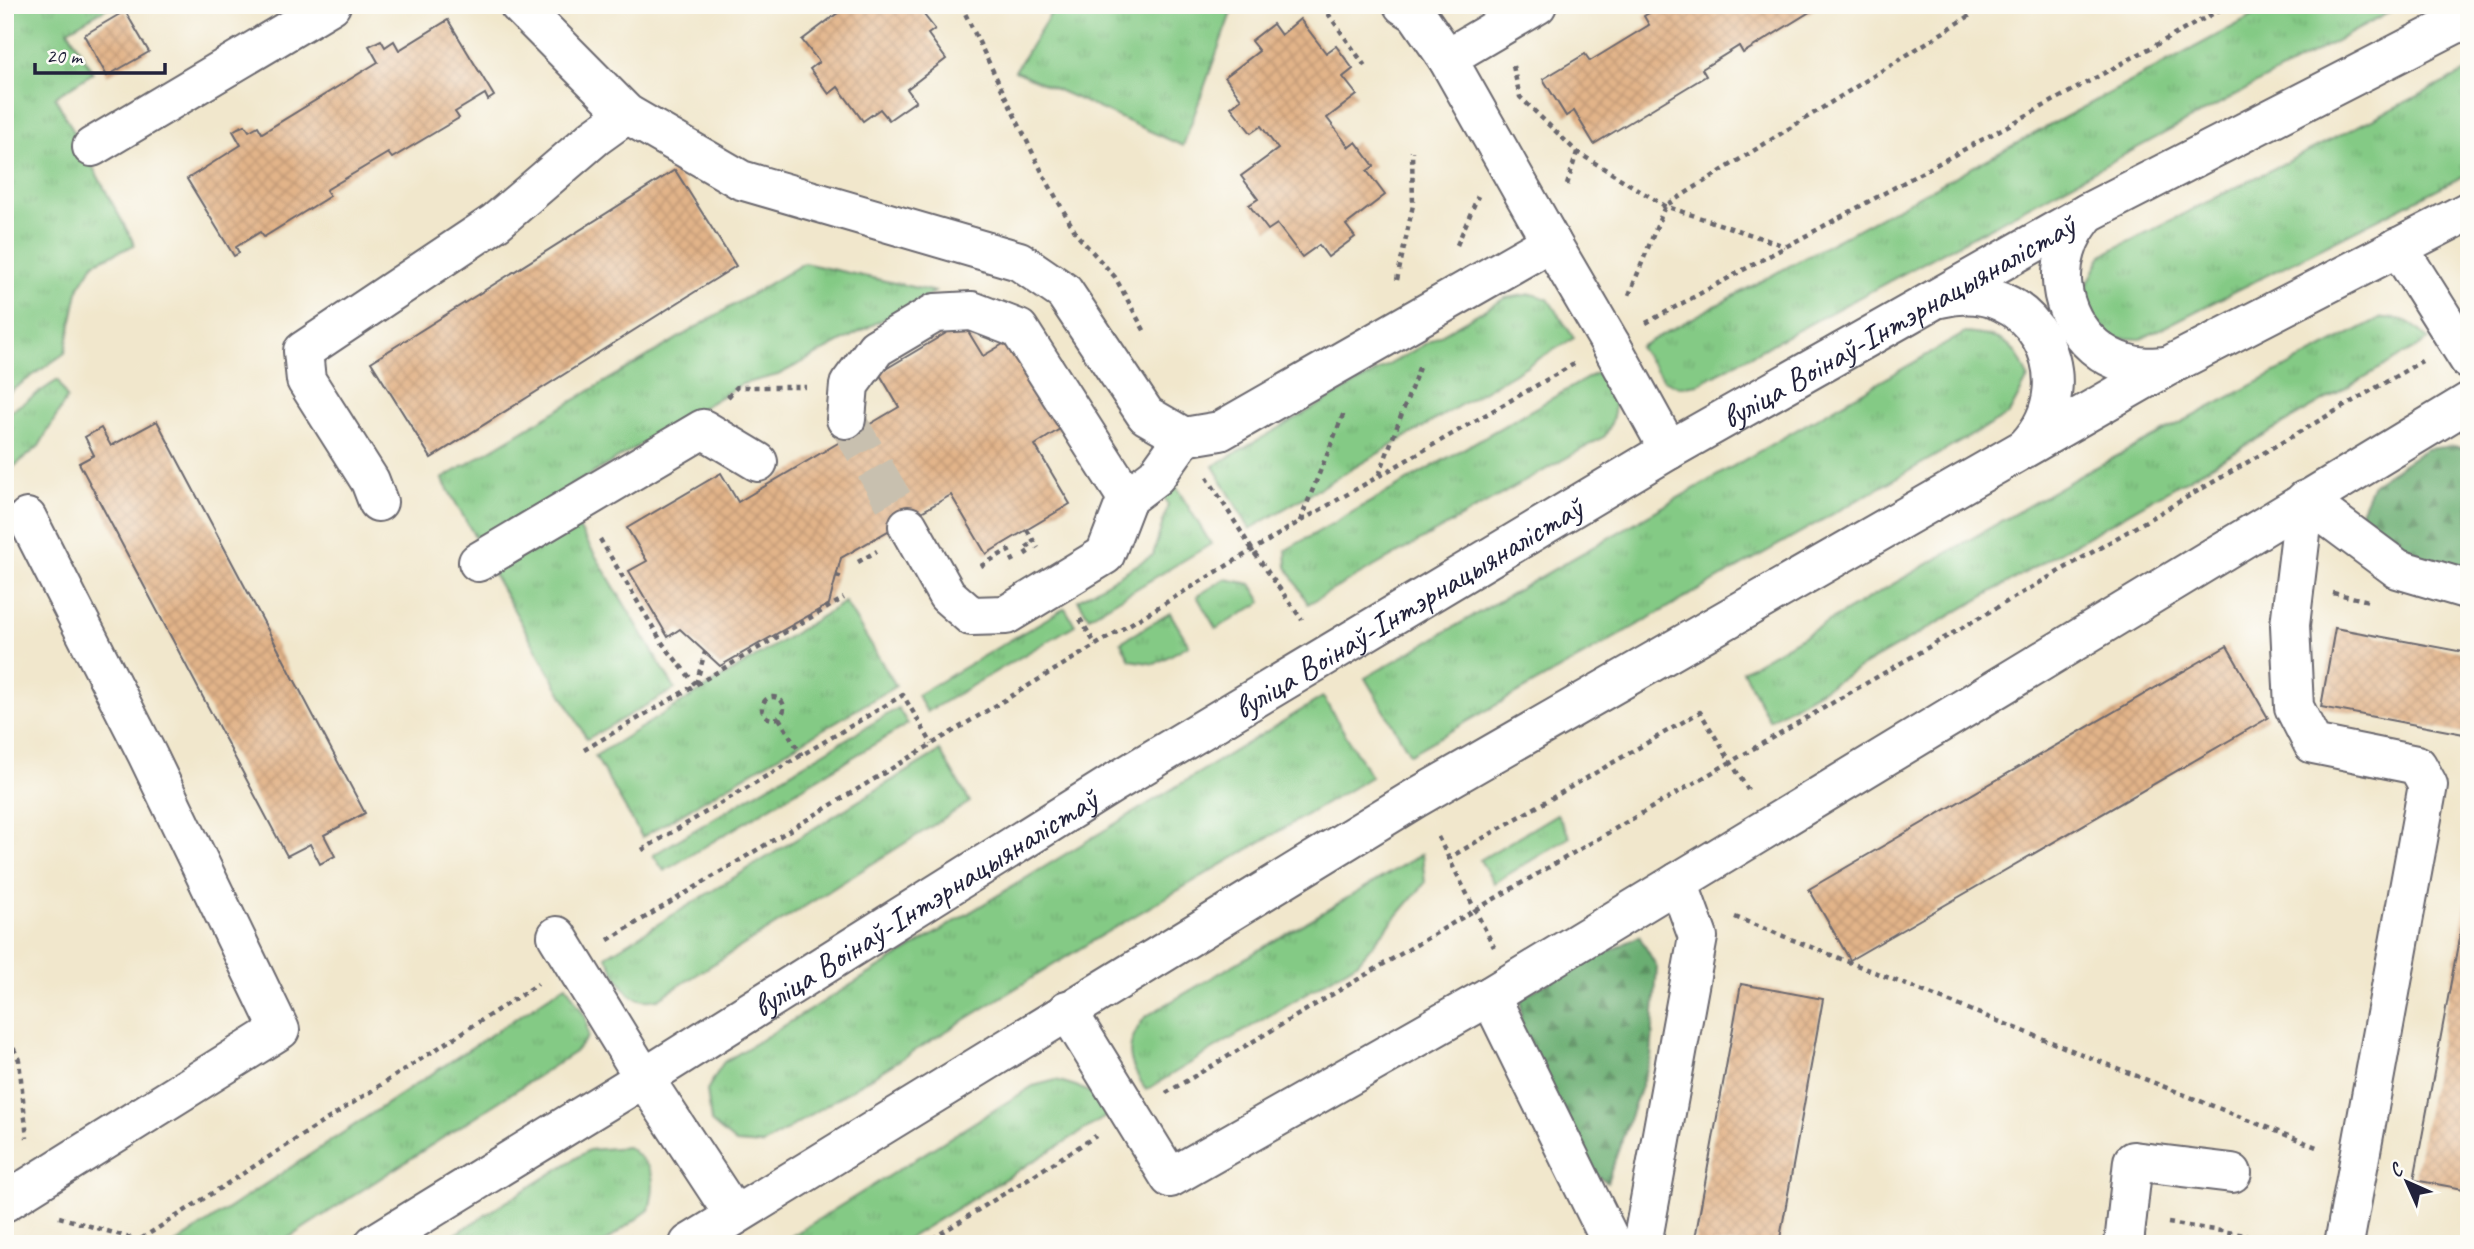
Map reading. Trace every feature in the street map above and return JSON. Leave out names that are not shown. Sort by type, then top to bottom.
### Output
[{"type":"main road","points":[[92,147],[331,5]]},
{"type":"main road","points":[[519,5],[627,114],[741,180],[1019,261],[1064,292],[1146,415],[1184,437],[1220,431],[1550,242]]},
{"type":"main road","points":[[1403,5],[1416,13],[1447,58],[1668,450]]},
{"type":"main road","points":[[1447,58],[1537,5]]},
{"type":"main road","name":"вуліца Воінаў-Інтэрнацыяналістаў","points":[[374,1244],[1112,784],[1668,450],[2087,213],[2469,17]]},
{"type":"main road","points":[[378,502],[370,481],[306,380],[303,351],[496,222],[595,137],[627,114]]},
{"type":"main road","points":[[689,1244],[1414,799],[2168,366],[2469,211]]},
{"type":"main road","points":[[2087,213],[2074,231],[2065,252],[2062,275],[2064,297],[2072,319],[2085,338],[2102,353],[2123,363],[2145,368],[2168,366]]},
{"type":"main road","points":[[2398,247],[2469,360]]},
{"type":"main road","points":[[1933,301],[1952,295],[1993,299],[2028,319],[2040,334],[2049,353],[2054,374],[2053,395],[2048,415],[2023,450]]},
{"type":"main road","points":[[846,419],[849,385],[876,348],[935,313],[972,312],[1018,329],[1127,498]]},
{"type":"main road","points":[[1067,1010],[1170,1178],[1490,996],[2469,402]]},
{"type":"main road","points":[[478,562],[703,429],[758,462]]},
{"type":"main road","points":[[908,526],[947,595],[971,616],[1006,615],[1105,555],[1127,498],[1156,476],[1184,437]]},
{"type":"main road","points":[[2305,500],[2398,569],[2469,590]]},
{"type":"main road","points":[[2305,500],[2290,625],[2294,707],[2313,744],[2417,765],[2428,785],[2344,1244]]},
{"type":"main road","points":[[18,1193],[280,1030],[153,766],[27,518]]},
{"type":"main road","points":[[1642,1244],[1698,937],[1678,882]]},
{"type":"main road","points":[[565,949],[644,1078],[734,1215]]},
{"type":"main road","points":[[1490,996],[1612,1244]]},
{"type":"main road","points":[[2124,1244],[2133,1161],[2231,1173]]},
{"type":"path","points":[[961,5],[1044,176],[1077,234],[1115,277],[1146,335]]},
{"type":"path","points":[[1322,5],[1365,66]]},
{"type":"path","points":[[1626,301],[1665,206],[1987,5]]},
{"type":"path","points":[[5,1030],[19,1060],[18,1193],[32,1209],[136,1242],[565,949],[932,744],[1299,522],[1610,343],[2229,5]]},
{"type":"path","points":[[1504,24],[1520,97],[1577,152],[1665,206],[1785,246]]},
{"type":"path","points":[[1396,285],[1413,205],[1412,151]]},
{"type":"path","points":[[1454,253],[1479,194]]},
{"type":"path","points":[[924,1244],[1130,1114],[1475,910],[2429,358]]},
{"type":"path","points":[[1379,477],[1421,364]]},
{"type":"path","points":[[726,400],[737,387],[807,387]]},
{"type":"path","points":[[1299,522],[1345,410]]},
{"type":"path","points":[[1206,475],[1253,551],[1302,620]]},
{"type":"path","points":[[610,530],[598,537],[663,644],[695,684]]},
{"type":"path","points":[[1027,530],[1034,542]]},
{"type":"path","points":[[836,576],[843,578]]},
{"type":"path","points":[[584,750],[844,598]]},
{"type":"path","points":[[1081,620],[1096,645]]},
{"type":"path","points":[[695,684],[705,652]]},
{"type":"path","points":[[642,850],[903,695],[932,744]]},
{"type":"path","points":[[769,697],[782,701],[785,708],[779,718],[769,719],[762,712],[763,702],[769,697]]},
{"type":"path","points":[[1447,859],[1700,712],[1750,793]]},
{"type":"path","points":[[779,718],[802,756]]},
{"type":"path","points":[[1438,837],[1499,958]]},
{"type":"path","points":[[1729,915],[2332,1153]]},
{"type":"path","points":[[2164,1233],[2166,1222],[2306,1244]]},
{"type":"path","points":[[2381,1236],[2418,1244]]},
{"type":"green space","points":[[5,5],[112,5],[68,30],[93,73],[55,97],[135,245],[95,262],[79,287],[65,353],[5,395]]},
{"type":"green space","points":[[1056,5],[1213,5],[1231,13],[1183,146],[1015,71]]},
{"type":"green space","points":[[2273,5],[2403,5],[1698,384],[1679,387],[1664,380],[1639,347]]},
{"type":"green space","points":[[2469,70],[2469,173],[2141,339],[2112,338],[2089,314],[2086,287],[2102,255]]},
{"type":"green space","points":[[804,263],[935,292],[778,375],[742,384],[478,542],[442,479]]},
{"type":"green space","points":[[1532,294],[1548,299],[1574,338],[1250,529],[1213,466],[1505,298]]},
{"type":"green space","points":[[2380,318],[2396,318],[2408,322],[2429,340],[1769,720],[1743,671],[2083,474]]},
{"type":"green space","points":[[1965,333],[1998,339],[2006,343],[2018,356],[2028,378],[2009,414],[1410,754],[1365,678]]},
{"type":"green space","points":[[1605,368],[1613,395],[1614,410],[1605,436],[1308,604],[1287,567],[1286,550]]},
{"type":"green space","points":[[58,380],[67,398],[39,446],[5,474],[5,415]]},
{"type":"green space","points":[[2455,446],[2469,452],[2469,576],[2398,550],[2368,530],[2361,511],[2373,484],[2426,449]]},
{"type":"green space","points":[[1175,485],[1211,544],[1089,617],[1078,600],[1153,555],[1168,505],[1158,487]]},
{"type":"green space","points":[[573,518],[675,689],[587,739],[489,566]]},
{"type":"green space","points":[[1225,579],[1251,584],[1262,602],[1216,629],[1197,596]]},
{"type":"green space","points":[[845,602],[896,686],[642,837],[595,756]]},
{"type":"green space","points":[[1065,608],[1075,625],[927,712],[917,695]]},
{"type":"green space","points":[[1170,613],[1189,645],[1155,664],[1130,660],[1121,642]]},
{"type":"green space","points":[[1323,697],[1371,777],[1102,935],[762,1145],[736,1143],[711,1122],[707,1090],[723,1063]]},
{"type":"green space","points":[[898,708],[908,724],[664,871],[653,855]]},
{"type":"green space","points":[[940,751],[970,802],[658,999],[638,999],[625,990],[606,956]]},
{"type":"green space","points":[[1557,814],[1570,837],[1494,883],[1480,860]]},
{"type":"green space","points":[[1422,854],[1425,883],[1358,962],[1146,1090],[1130,1054],[1133,1037],[1145,1017]]},
{"type":"green space","points":[[1639,936],[1657,967],[1651,1058],[1607,1182],[1585,1168],[1520,1048],[1521,997]]},
{"type":"green space","points":[[566,985],[586,1018],[588,1037],[575,1052],[279,1244],[175,1244]]},
{"type":"green space","points":[[1056,1080],[1095,1095],[1110,1114],[899,1244],[779,1244],[1033,1086]]},
{"type":"green space","points":[[628,1147],[644,1161],[652,1174],[653,1190],[649,1210],[602,1244],[439,1244],[589,1150]]},
{"type":"building","points":[[834,5],[906,5],[910,11],[917,6],[935,29],[928,34],[946,59],[907,89],[916,101],[889,120],[880,109],[863,121],[838,87],[829,94],[810,69],[819,62],[802,40],[839,12]]},
{"type":"building","points":[[1662,5],[1821,5],[1743,53],[1739,46],[1702,69],[1706,76],[1594,144],[1574,111],[1566,116],[1543,79],[1585,54],[1590,61],[1649,25],[1644,16]]},
{"type":"building","points":[[125,11],[149,52],[107,76],[84,35]]},
{"type":"building","points":[[1300,19],[1326,53],[1336,46],[1353,69],[1343,77],[1357,95],[1327,118],[1349,147],[1356,142],[1374,166],[1367,171],[1385,195],[1346,225],[1355,237],[1328,257],[1319,245],[1302,257],[1277,224],[1268,230],[1249,205],[1258,199],[1241,176],[1278,149],[1261,126],[1251,133],[1231,107],[1241,99],[1225,77],[1259,51],[1251,41],[1273,24],[1281,35]]},
{"type":"building","points":[[448,20],[494,96],[488,100],[485,94],[455,112],[459,118],[392,158],[388,153],[326,190],[330,196],[264,237],[260,232],[236,247],[239,253],[234,256],[187,179],[241,145],[233,131],[245,125],[249,131],[258,126],[262,133],[378,62],[369,46],[381,40],[385,47],[394,41],[399,50]]},
{"type":"building","points":[[675,170],[736,266],[431,458],[371,362]]},
{"type":"building","points":[[963,323],[983,356],[1010,340],[1063,427],[1035,445],[1070,504],[986,554],[951,495],[841,558],[829,604],[720,666],[680,629],[668,637],[629,571],[647,561],[627,528],[721,473],[738,502],[899,407],[879,373]]},
{"type":"building","points":[[157,421],[365,813],[324,835],[335,856],[320,864],[310,844],[287,856],[79,463],[94,455],[85,437],[101,428],[111,446]]},
{"type":"building","points":[[2335,628],[2469,653],[2469,735],[2321,707]]},
{"type":"building","points":[[2227,646],[2268,718],[1850,960],[1809,889]]},
{"type":"building","points":[[2469,896],[2469,1190],[2414,1180]]},
{"type":"building","points":[[1741,984],[1823,999],[1779,1244],[1694,1244]]},
{"type":"tunnel","points":[[846,419],[908,526]]}]
